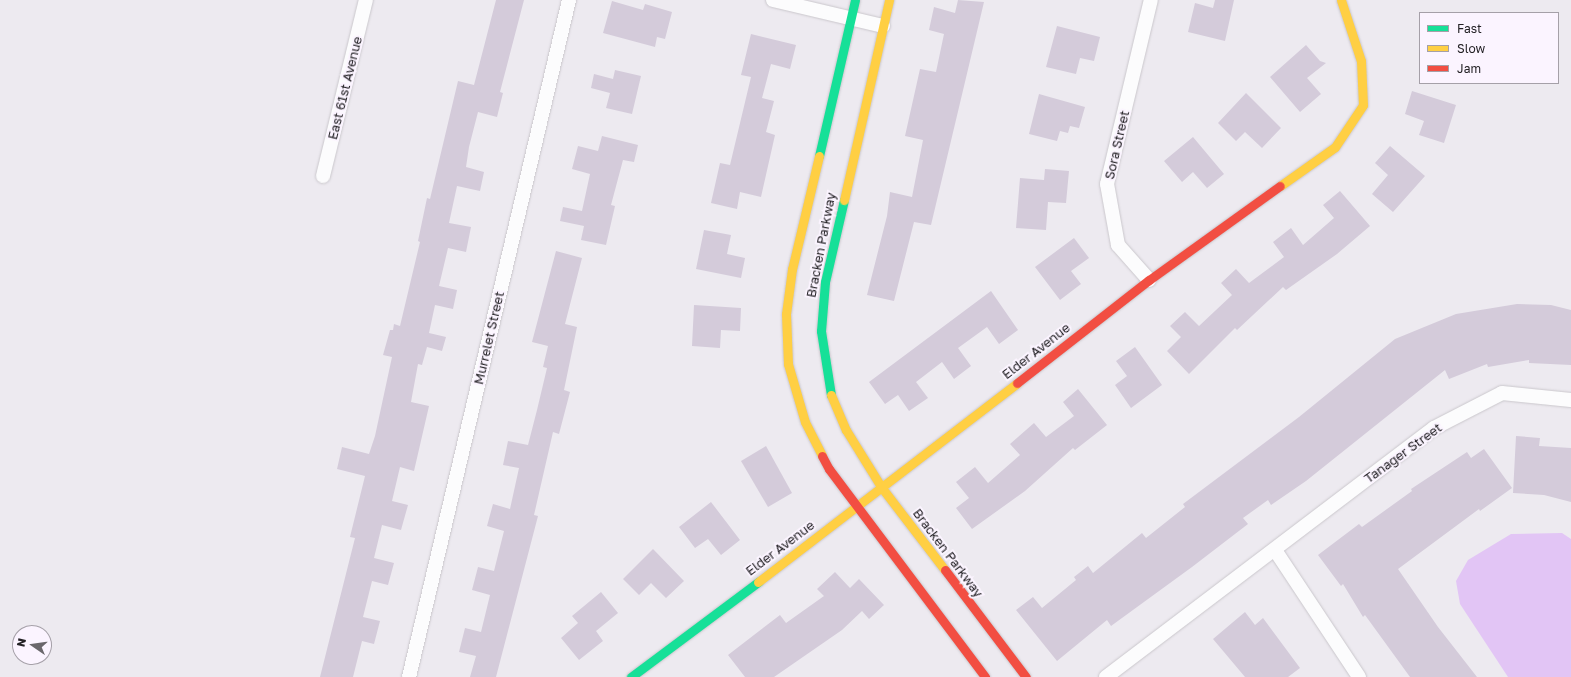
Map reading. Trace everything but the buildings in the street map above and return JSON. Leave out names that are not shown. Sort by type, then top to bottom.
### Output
[{"type":"street","name":"East 61st Avenue","points":[[324,176],[366,0]]},
{"type":"street","name":"Murrelet Street","points":[[409,677],[569,0]]},
{"type":"street","points":[[773,0],[883,26]]},
{"type":"street","name":"Bracken Parkway","points":[[855,0],[792,269],[786,314],[786,339],[794,388],[805,422],[829,469],[856,507],[985,677]]},
{"type":"street","name":"Bracken Parkway","points":[[889,0],[826,275],[821,331],[828,383],[835,408],[857,450],[882,488],[1026,677]]},
{"type":"street","name":"Sora Street","points":[[1149,280],[1118,245],[1107,184],[1151,0]]},
{"type":"street","name":"Elder Avenue","points":[[631,677],[882,488],[1149,280],[1335,147],[1363,105],[1361,61],[1341,0]]},
{"type":"street","name":"Tanager Street","points":[[1106,677],[1434,428],[1502,393],[1571,400]]},
{"type":"street","points":[[1274,550],[1359,677]]},
{"type":"shaded area","points":[[1562,533],[1571,539],[1571,677],[1508,677],[1460,604],[1456,581],[1468,560],[1511,534]]},
{"type":"traffic: fast","points":[[819,156],[855,0]]},
{"type":"traffic: fast","points":[[831,395],[821,331],[825,282],[844,200]]},
{"type":"traffic: fast","points":[[631,677],[758,582]]},
{"type":"traffic: slow","points":[[844,200],[889,0]]},
{"type":"traffic: slow","points":[[1280,186],[1335,147],[1363,105],[1361,61],[1341,0]]},
{"type":"traffic: slow","points":[[819,156],[792,269],[786,314],[788,364],[805,422],[822,456]]},
{"type":"traffic: slow","points":[[758,582],[1017,383]]},
{"type":"traffic: slow","points":[[831,395],[846,430],[882,488],[945,570]]},
{"type":"traffic: jam","points":[[1017,383],[1149,280],[1280,186]]},
{"type":"traffic: jam","points":[[822,456],[829,469],[985,677]]},
{"type":"traffic: jam","points":[[945,570],[1026,677]]}]
